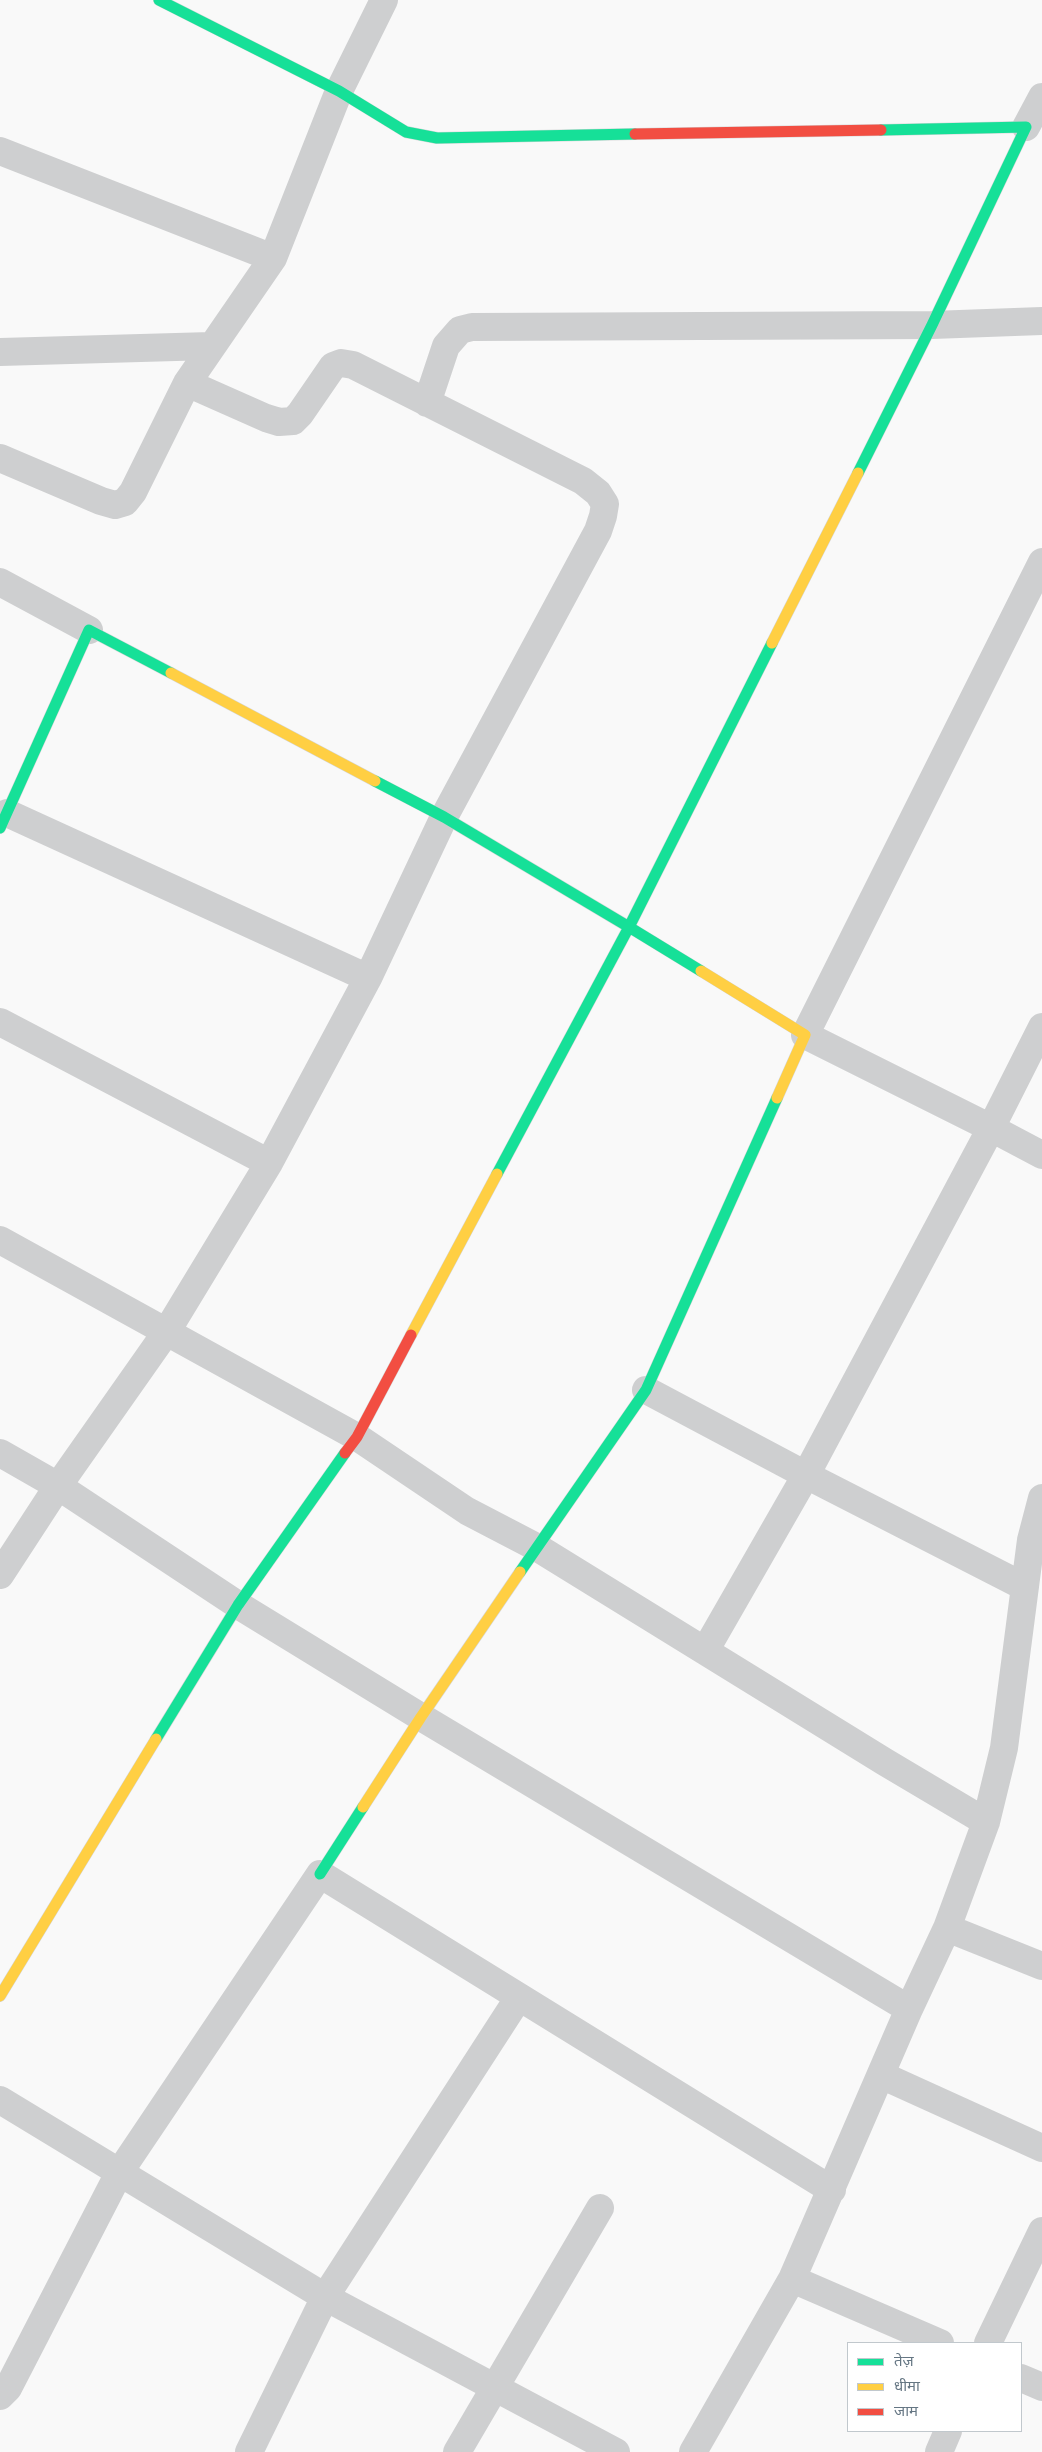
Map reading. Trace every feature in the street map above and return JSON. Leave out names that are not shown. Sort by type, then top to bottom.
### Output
[{"type":"street","points":[[159,0],[339,91],[406,132],[437,138],[1026,128]]},
{"type":"street","points":[[0,458],[101,501],[115,505],[125,502],[133,492],[188,383],[211,346],[273,258],[339,91],[384,0]]},
{"type":"street","points":[[0,1996],[238,1605],[357,1437],[629,927],[932,325],[1042,97]]},
{"type":"street","points":[[0,151],[273,258]]},
{"type":"street","points":[[427,403],[446,346],[460,330],[472,327],[932,325],[1042,321]]},
{"type":"street","points":[[0,352],[211,346]]},
{"type":"street","points":[[0,1575],[58,1486],[167,1331],[269,1163],[368,978],[444,817],[598,531],[603,516],[604,504],[598,493],[582,481],[353,365],[341,363],[333,366],[300,414],[293,420],[279,422],[188,383]]},
{"type":"street","points":[[0,2396],[8,2388],[119,2173],[320,1874],[421,1717],[646,1390],[805,1035],[1042,562]]},
{"type":"street","points":[[0,582],[444,817],[805,1035],[1042,1155]]},
{"type":"street","points":[[89,630],[4,821],[368,978]]},
{"type":"street","points":[[0,1022],[269,1163]]},
{"type":"street","points":[[705,1651],[806,1475],[991,1128],[1042,1027]]},
{"type":"street","points":[[0,1240],[357,1437],[467,1511],[538,1548],[986,1822]]},
{"type":"street","points":[[646,1390],[806,1475],[1025,1587]]},
{"type":"street","points":[[0,1453],[58,1486],[238,1605],[421,1717],[910,2009]]},
{"type":"street","points":[[693,2452],[792,2279],[947,1928],[986,1822],[1004,1748],[1031,1540],[1042,1498]]},
{"type":"street","points":[[320,1874],[832,2190]]},
{"type":"street","points":[[947,1928],[1042,1966]]},
{"type":"street","points":[[249,2452],[325,2297],[519,1997]]},
{"type":"street","points":[[881,2075],[1042,2148]]},
{"type":"street","points":[[0,2100],[325,2297],[616,2452]]},
{"type":"street","points":[[457,2452],[600,2208]]},
{"type":"street","points":[[988,2342],[1042,2231]]},
{"type":"street","points":[[792,2279],[938,2342]]},
{"type":"street","points":[[1022,2378],[1042,2387]]},
{"type":"street","points":[[938,2452],[948,2432]]},
{"type":"traffic: fast","points":[[159,0],[339,91],[406,132],[437,138],[635,134]]},
{"type":"traffic: fast","points":[[858,473],[932,325],[1026,127],[881,130]]},
{"type":"traffic: fast","points":[[0,828],[89,630],[171,673]]},
{"type":"traffic: fast","points":[[375,781],[444,817],[629,927],[772,643]]},
{"type":"traffic: fast","points":[[497,1174],[629,927],[701,971]]},
{"type":"traffic: fast","points":[[520,1572],[646,1390],[777,1098]]},
{"type":"traffic: fast","points":[[156,1739],[238,1605],[345,1453]]},
{"type":"traffic: fast","points":[[320,1874],[363,1807]]},
{"type":"traffic: slow","points":[[772,643],[858,473]]},
{"type":"traffic: slow","points":[[171,673],[375,781]]},
{"type":"traffic: slow","points":[[701,971],[805,1035],[777,1098]]},
{"type":"traffic: slow","points":[[411,1335],[497,1174]]},
{"type":"traffic: slow","points":[[363,1807],[421,1717],[520,1572]]},
{"type":"traffic: slow","points":[[0,1996],[156,1739]]},
{"type":"traffic: jam","points":[[635,134],[881,130]]},
{"type":"traffic: jam","points":[[345,1453],[357,1437],[411,1335]]}]
